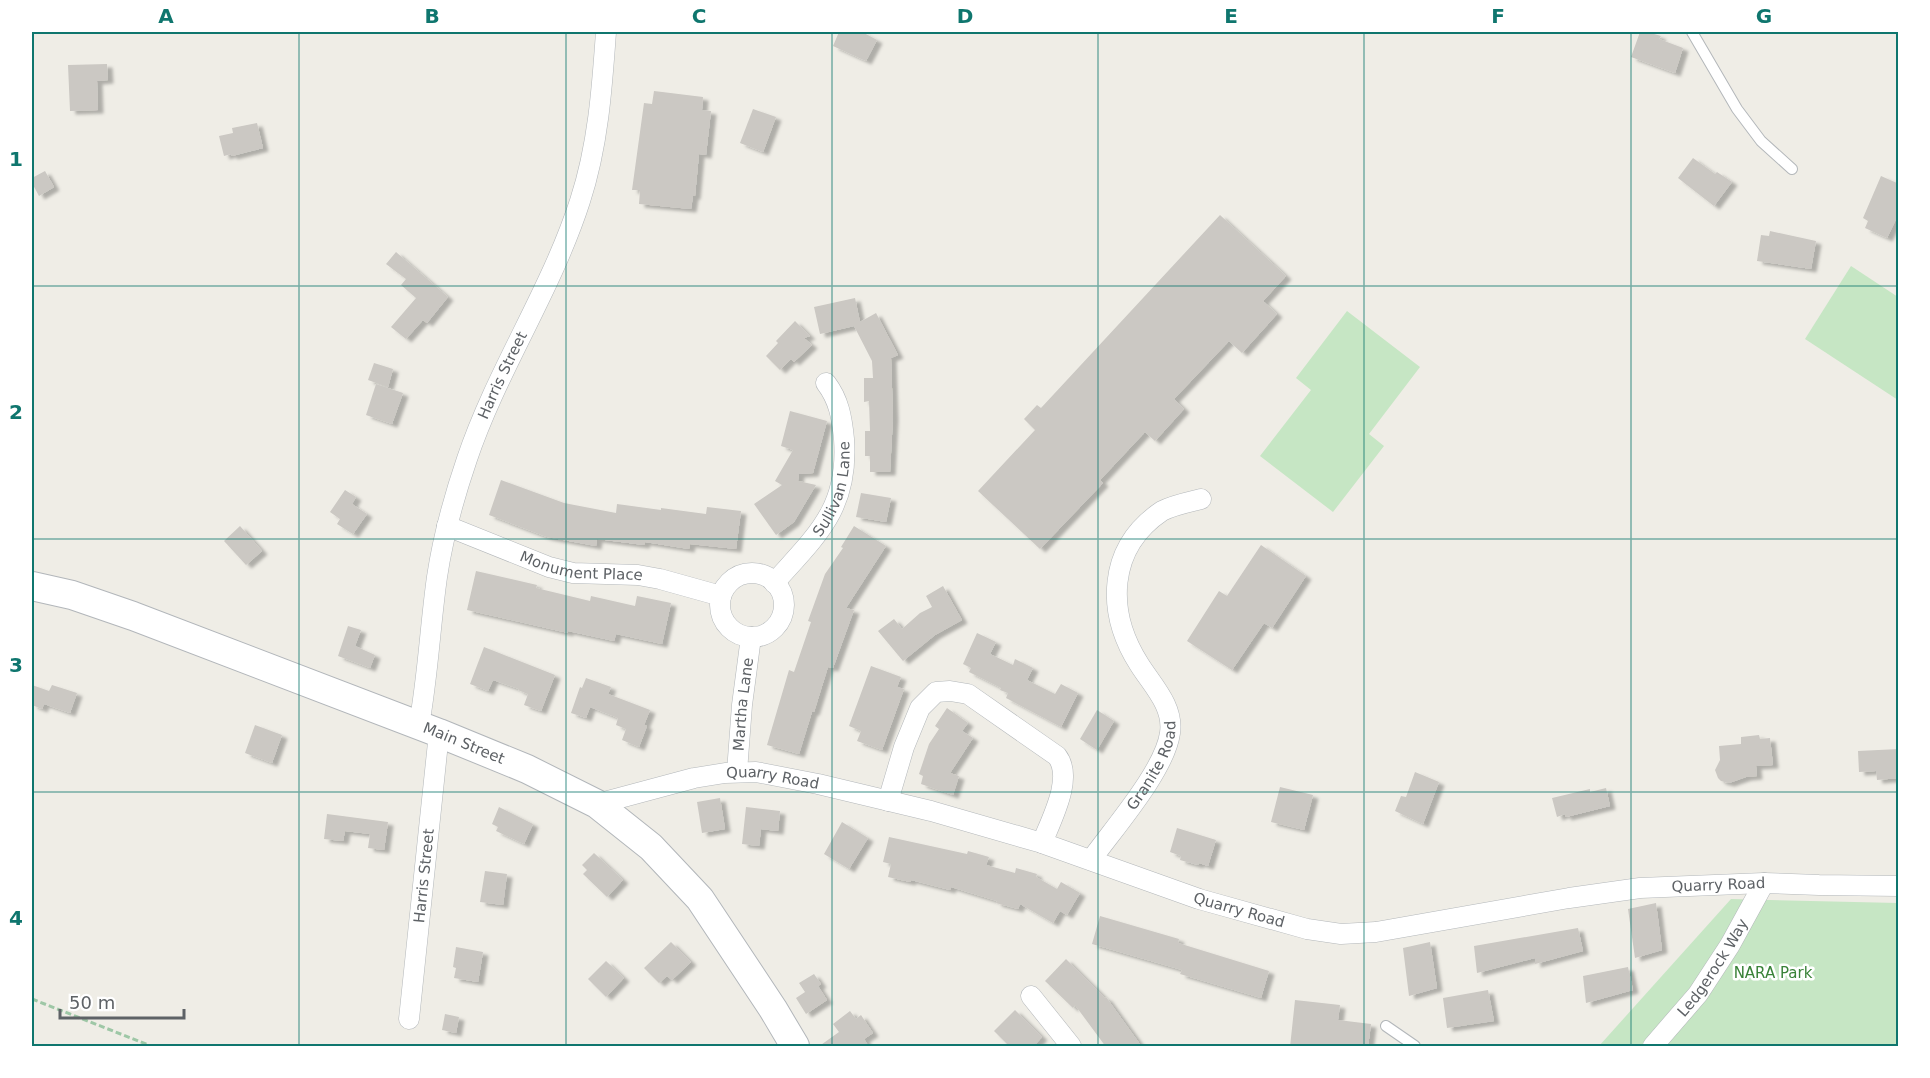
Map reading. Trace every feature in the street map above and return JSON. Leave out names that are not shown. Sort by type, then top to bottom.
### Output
[{"type":"main road","name":"Main Street","points":[[32,586],[72,595],[133,616],[429,729],[527,769],[597,804],[651,847],[700,899],[773,1009],[795,1047]]},
{"type":"street","name":"Harris Street","points":[[409,1019],[429,729],[426,687],[437,578],[447,526],[464,467],[481,420],[563,247],[580,203],[596,137],[606,32]]},
{"type":"street","name":"Sullivan Lane","points":[[774,583],[819,533],[828,519],[841,488],[845,455],[842,418],[836,398],[826,383]]},
{"type":"street","name":"Granite Road","points":[[1091,860],[1147,784],[1166,752],[1171,731],[1168,711],[1152,681],[1139,665],[1125,637],[1116,604],[1118,571],[1133,538],[1148,523],[1164,510],[1201,499]]},
{"type":"street","name":"Monument Place","points":[[447,526],[549,567],[573,573],[638,575],[721,596]]},
{"type":"street","points":[[759,574],[774,583],[783,599],[781,618],[774,628],[763,635],[751,637],[733,631],[724,621],[720,609],[721,596],[731,581],[741,575],[759,574]]},
{"type":"street","name":"Martha Lane","points":[[737,772],[742,705],[751,637]]},
{"type":"street","points":[[888,801],[904,747],[920,708],[936,692],[950,691],[968,694],[1058,756],[1061,761],[1064,771],[1063,786],[1042,843]]},
{"type":"street","name":"Quarry Road","points":[[597,804],[694,778],[737,772],[766,774],[931,811],[1042,843],[1233,909],[1307,929],[1341,934],[1376,932],[1569,898],[1640,888],[1764,883],[1899,886]]},
{"type":"street","name":"Ledgerock Way","points":[[1653,1047],[1698,994],[1730,945],[1764,883]]},
{"type":"street","points":[[1031,996],[1071,1047]]},
{"type":"lane","points":[[1692,32],[1737,109],[1761,141],[1792,169]]},
{"type":"lane","points":[[1386,1026],[1415,1047]]},
{"type":"path","points":[[32,999],[151,1047]]},
{"type":"green space","points":[[1851,266],[1898,297],[1898,400],[1805,339]]},
{"type":"green space","points":[[1347,311],[1420,367],[1369,434],[1384,446],[1333,512],[1260,456],[1311,390],[1296,378]]},
{"type":"green space","name":"NARA Park","points":[[1731,899],[1898,903],[1898,1046],[1599,1046]]},
{"type":"building","points":[[839,32],[862,32],[877,40],[866,61],[833,46]]},
{"type":"building","points":[[1640,32],[1661,36],[1659,39],[1683,48],[1675,73],[1631,57]]},
{"type":"building","points":[[107,64],[108,80],[97,81],[98,110],[70,111],[68,65]]},
{"type":"building","points":[[654,91],[703,97],[702,110],[711,111],[706,155],[699,154],[695,196],[693,196],[691,209],[639,204],[640,190],[632,190],[644,103],[652,104]]},
{"type":"building","points":[[753,109],[776,117],[763,152],[740,143]]},
{"type":"building","points":[[257,123],[263,148],[224,156],[219,136],[233,133],[232,128]]},
{"type":"building","points":[[1693,158],[1715,174],[1717,172],[1732,182],[1714,206],[1678,178]]},
{"type":"building","points":[[45,171],[54,187],[39,196],[32,183],[32,178]]},
{"type":"building","points":[[1881,176],[1899,184],[1899,213],[1887,238],[1865,228],[1868,221],[1863,218]]},
{"type":"building","points":[[1220,215],[1286,276],[1263,301],[1277,314],[1242,353],[1229,341],[1174,399],[1184,409],[1155,441],[1145,432],[1100,480],[1103,483],[1040,549],[978,491],[1035,430],[1024,419],[1037,405],[1041,408]]},
{"type":"building","points":[[1770,231],[1816,241],[1811,269],[1757,261],[1761,235],[1769,236]]},
{"type":"building","points":[[396,252],[448,297],[427,323],[423,320],[406,339],[391,327],[416,298],[401,285],[406,279],[386,264]]},
{"type":"building","points":[[855,298],[860,322],[876,313],[898,355],[891,358],[893,417],[890,472],[870,472],[870,456],[865,456],[865,431],[870,431],[869,401],[864,402],[864,378],[873,378],[872,361],[854,326],[820,334],[814,307]]},
{"type":"building","points":[[795,321],[810,336],[804,338],[812,345],[794,362],[791,359],[780,370],[766,356],[778,343],[776,341]]},
{"type":"building","points":[[374,363],[393,369],[388,387],[368,380]]},
{"type":"building","points":[[376,384],[403,393],[392,424],[366,415]]},
{"type":"building","points":[[790,411],[827,421],[813,473],[799,474],[798,481],[816,485],[794,522],[776,535],[754,504],[782,485],[775,481],[793,450],[781,446]]},
{"type":"building","points":[[501,480],[564,503],[616,513],[617,504],[706,514],[707,507],[741,511],[736,549],[690,544],[689,549],[645,542],[644,545],[597,539],[596,546],[547,537],[489,515]]},
{"type":"building","points":[[345,490],[356,497],[352,504],[367,514],[353,534],[337,524],[340,519],[330,512]]},
{"type":"building","points":[[861,493],[891,498],[886,522],[856,517]]},
{"type":"building","points":[[240,526],[262,551],[246,565],[224,541]]},
{"type":"building","points":[[854,526],[886,546],[846,608],[854,610],[833,668],[828,667],[799,754],[767,745],[789,670],[794,672],[811,622],[808,621],[825,574],[843,548],[841,547]]},
{"type":"building","points":[[1261,545],[1306,576],[1272,628],[1264,623],[1232,670],[1187,641],[1219,591],[1227,596]]},
{"type":"building","points":[[476,571],[537,585],[536,588],[590,601],[591,596],[635,606],[637,596],[671,603],[662,644],[616,634],[614,641],[568,631],[568,633],[467,610]]},
{"type":"building","points":[[943,586],[962,620],[935,635],[903,661],[878,631],[894,619],[902,629],[920,613],[932,607],[926,596]]},
{"type":"building","points":[[348,626],[361,630],[355,646],[375,655],[370,668],[338,656]]},
{"type":"building","points":[[977,633],[996,642],[990,654],[1013,665],[1015,659],[1033,668],[1027,680],[1055,694],[1061,684],[1078,693],[1061,727],[1006,698],[1008,693],[1000,690],[1001,688],[969,672],[971,668],[963,664]]},
{"type":"building","points":[[484,647],[555,675],[541,711],[524,705],[528,694],[519,689],[493,680],[488,691],[470,684]]},
{"type":"building","points":[[871,666],[901,677],[897,687],[904,689],[882,750],[857,741],[861,731],[849,726]]},
{"type":"building","points":[[586,678],[611,687],[608,694],[650,710],[639,747],[622,740],[626,729],[616,725],[618,718],[590,707],[586,718],[571,713],[580,687],[582,688]]},
{"type":"building","points":[[32,685],[49,691],[52,685],[77,693],[70,713],[44,704],[42,709],[32,705]]},
{"type":"building","points":[[947,708],[968,723],[962,731],[973,738],[950,773],[959,776],[953,795],[921,784],[923,776],[919,774],[929,744],[939,729],[935,726]]},
{"type":"building","points":[[1097,710],[1114,721],[1097,750],[1080,739]]},
{"type":"building","points":[[255,725],[282,735],[272,763],[245,753]]},
{"type":"building","points":[[1759,735],[1760,739],[1770,738],[1773,765],[1756,766],[1757,776],[1729,783],[1721,781],[1715,770],[1720,760],[1719,746],[1741,744],[1741,737]]},
{"type":"building","points":[[1899,749],[1899,778],[1877,780],[1876,771],[1859,772],[1858,751]]},
{"type":"building","points":[[1415,772],[1439,782],[1423,824],[1395,811],[1401,796],[1406,797]]},
{"type":"building","points":[[1280,787],[1313,795],[1304,830],[1271,822]]},
{"type":"building","points":[[1606,788],[1610,806],[1566,817],[1565,814],[1557,817],[1552,798],[1590,789],[1590,792]]},
{"type":"building","points":[[720,798],[725,829],[702,833],[697,802]]},
{"type":"building","points":[[499,807],[533,824],[524,844],[496,831],[498,827],[492,824]]},
{"type":"building","points":[[746,807],[780,811],[778,831],[761,829],[759,846],[742,844]]},
{"type":"building","points":[[327,814],[388,822],[384,850],[368,848],[370,834],[345,831],[343,841],[324,839]]},
{"type":"building","points":[[842,822],[868,838],[849,869],[824,854]]},
{"type":"building","points":[[1177,828],[1216,840],[1208,866],[1180,860],[1181,856],[1170,852]]},
{"type":"building","points":[[889,837],[989,857],[986,865],[1015,873],[1016,868],[1037,874],[1036,877],[1057,889],[1061,882],[1080,893],[1067,915],[1060,911],[1053,923],[1020,904],[1018,909],[951,887],[950,890],[888,877],[891,864],[883,862]]},
{"type":"building","points":[[594,853],[623,880],[607,897],[583,874],[587,870],[582,865]]},
{"type":"building","points":[[485,871],[507,874],[503,905],[480,902]]},
{"type":"building","points":[[1656,903],[1662,950],[1635,958],[1628,909]]},
{"type":"building","points":[[1100,916],[1179,939],[1178,943],[1269,971],[1261,998],[1180,974],[1182,970],[1092,944]]},
{"type":"building","points":[[1578,928],[1583,951],[1535,964],[1535,958],[1477,973],[1474,946]]},
{"type":"building","points":[[671,942],[691,962],[672,980],[667,976],[659,983],[644,968]]},
{"type":"building","points":[[1430,942],[1437,988],[1409,996],[1403,948]]},
{"type":"building","points":[[456,947],[483,952],[478,982],[454,978]]},
{"type":"building","points":[[1066,959],[1106,997],[1142,1047],[1106,1047],[1075,1005],[1073,1008],[1045,981]]},
{"type":"building","points":[[606,961],[624,978],[606,997],[588,979]]},
{"type":"building","points":[[1628,967],[1633,990],[1586,1003],[1583,976]]},
{"type":"building","points":[[814,974],[827,1000],[806,1014],[796,998],[805,992],[799,983]]},
{"type":"building","points":[[1488,990],[1494,1021],[1447,1028],[1443,998]]},
{"type":"building","points":[[1295,1000],[1340,1005],[1338,1020],[1371,1024],[1368,1047],[1290,1047]]},
{"type":"building","points":[[1015,1010],[1042,1037],[1033,1047],[1010,1047],[994,1031]]},
{"type":"building","points":[[850,1011],[856,1019],[861,1015],[873,1033],[864,1039],[869,1047],[818,1047],[839,1032],[833,1024]]},
{"type":"building","points":[[445,1014],[459,1017],[456,1033],[442,1030]]}]
